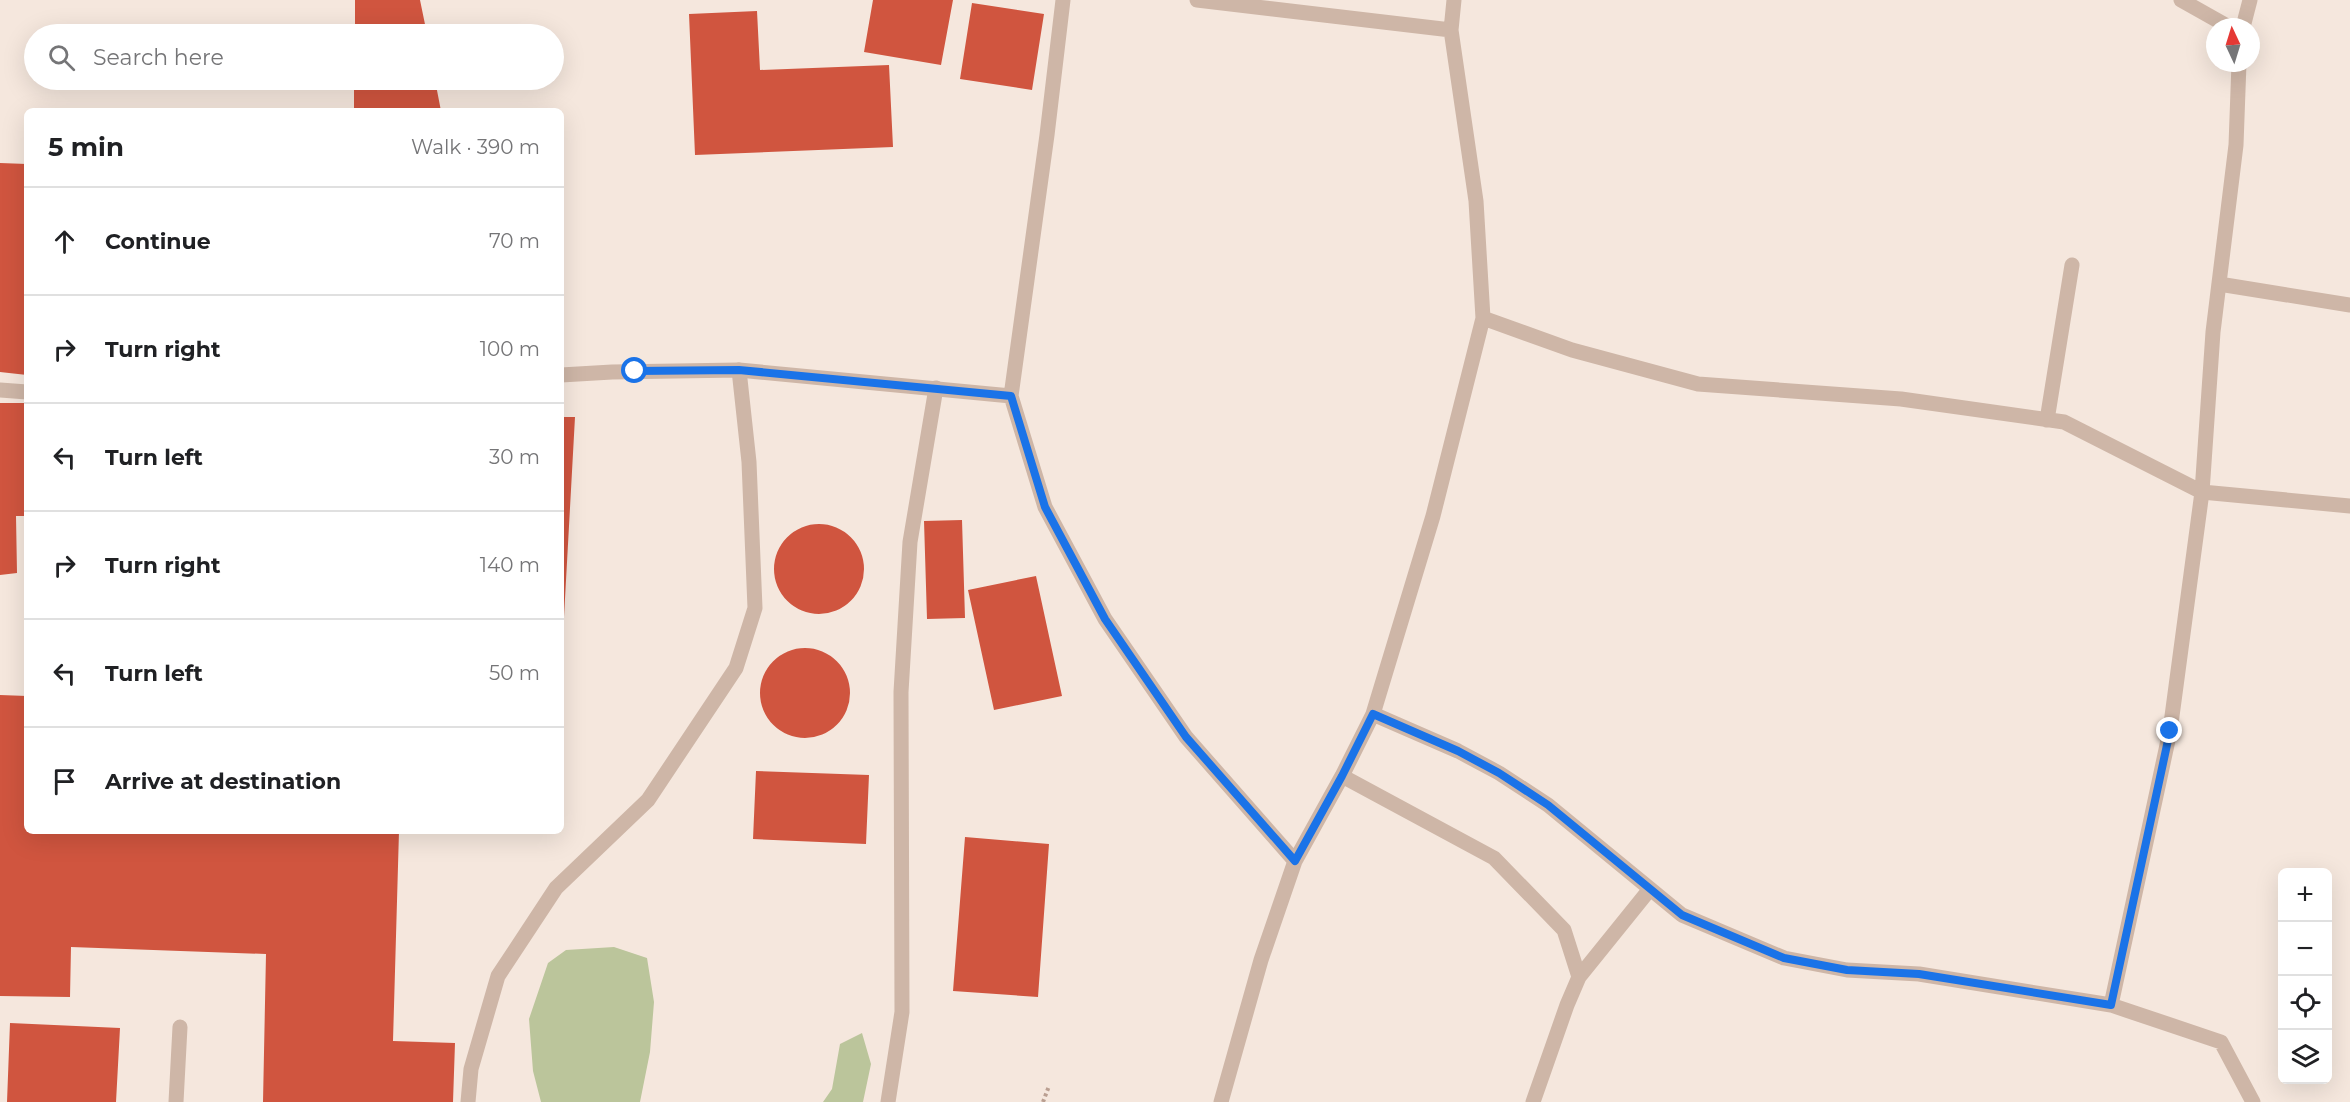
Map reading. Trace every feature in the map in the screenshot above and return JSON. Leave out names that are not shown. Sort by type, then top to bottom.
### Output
[{"type":"street","points":[[1064,0],[1011,396],[1045,507],[1105,619],[1186,737],[1295,861]]},
{"type":"street","points":[[1197,0],[1451,30]]},
{"type":"street","points":[[1221,1102],[1261,960],[1295,861],[1373,714],[1433,516],[1483,318],[1476,201],[1451,30],[1454,0]]},
{"type":"street","points":[[2181,0],[2213,18]]},
{"type":"street","points":[[2245,18],[2250,0]]},
{"type":"street","points":[[2111,1005],[2170,731],[2202,492],[2213,332],[2235,145],[2239,72]]},
{"type":"street","points":[[2047,420],[2072,265]]},
{"type":"street","points":[[2219,284],[2350,305]]},
{"type":"street","points":[[1483,318],[1572,350],[1698,384],[1901,399],[2064,422],[2202,492],[2350,506]]},
{"type":"street","points":[[564,375],[739,370],[1011,396]]},
{"type":"street","points":[[468,1102],[471,1070],[498,976],[556,888],[648,800],[736,668],[755,608],[749,462],[739,370]]},
{"type":"street","points":[[888,1102],[902,1012],[901,692],[909,542],[936,388]]},
{"type":"street","points":[[0,390],[24,392]]},
{"type":"street","points":[[1373,714],[1458,751],[1499,773],[1548,805],[1682,915],[1784,958],[1847,970],[1919,974],[2111,1005],[2221,1042],[2253,1102]]},
{"type":"street","points":[[1342,776],[1494,858],[1564,930],[1579,977]]},
{"type":"street","points":[[1533,1102],[1579,977],[1650,889]]},
{"type":"street","points":[[176,1102],[180,1027]]},
{"type":"path","points":[[1043,1102],[1049,1086]]},
{"type":"green space","points":[[614,947],[647,958],[654,1002],[650,1052],[640,1102],[541,1102],[533,1071],[529,1019],[548,963],[566,950]]},
{"type":"green space","points":[[862,1033],[871,1064],[863,1102],[823,1102],[832,1089],[840,1044]]},
{"type":"building","points":[[355,0],[420,0],[425,24],[355,24]]},
{"type":"building","points":[[873,0],[953,0],[941,65],[864,52]]},
{"type":"building","points":[[972,3],[1044,14],[1032,90],[960,79]]},
{"type":"building","points":[[757,11],[760,70],[889,65],[893,147],[695,155],[689,14]]},
{"type":"building","points":[[354,90],[437,90],[440,108],[354,108]]},
{"type":"building","points":[[0,163],[24,164],[24,375],[0,372]]},
{"type":"building","points":[[0,403],[24,403],[24,516],[16,516],[17,573],[0,575]]},
{"type":"building","points":[[564,417],[575,417],[564,617]]},
{"type":"building","points":[[962,520],[965,618],[927,619],[924,521]]},
{"type":"building","points":[[819,524],[836,527],[851,537],[861,552],[864,569],[861,586],[851,601],[836,611],[819,614],[802,611],[787,601],[777,586],[774,569],[777,552],[787,537],[802,527]]},
{"type":"building","points":[[1036,576],[1062,696],[994,710],[968,590]]},
{"type":"building","points":[[805,648],[822,651],[837,661],[847,676],[850,693],[847,710],[837,725],[822,735],[805,738],[788,735],[773,725],[763,710],[760,693],[763,676],[773,661],[788,651]]},
{"type":"building","points":[[0,695],[24,696],[24,834],[399,834],[393,1041],[455,1043],[453,1102],[263,1102],[266,954],[71,947],[70,997],[0,996]]},
{"type":"building","points":[[756,771],[869,775],[866,844],[753,839]]},
{"type":"building","points":[[965,837],[1049,844],[1038,997],[953,991]]},
{"type":"building","points":[[10,1023],[120,1028],[116,1102],[7,1102]]},
{"type":"route","points":[[635,371],[739,370],[1011,396],[1045,507],[1105,619],[1186,737],[1295,861],[1373,714],[1458,751],[1499,773],[1548,805],[1682,915],[1784,958],[1847,970],[1919,974],[2111,1005],[2170,731]]}]
